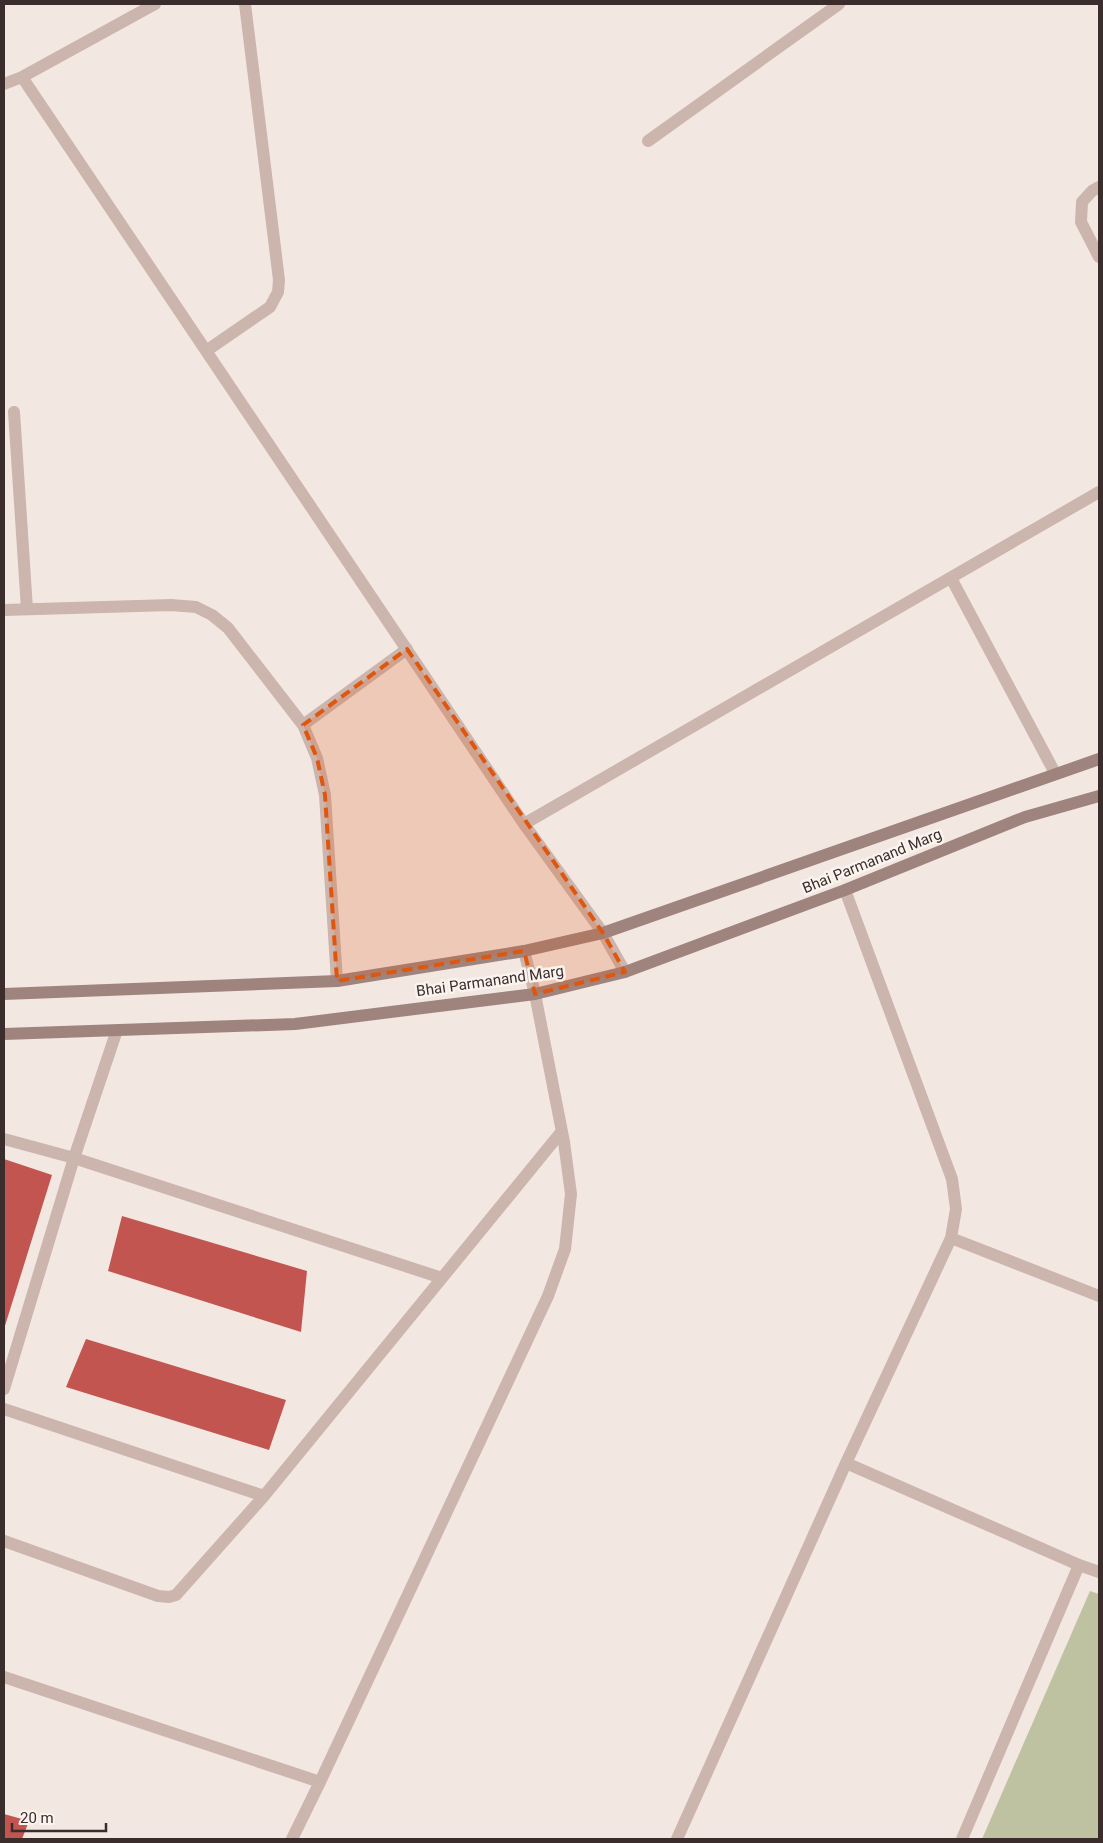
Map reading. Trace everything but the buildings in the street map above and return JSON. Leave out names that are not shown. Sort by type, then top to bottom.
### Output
[{"type":"street","points":[[4,84],[22,77],[155,4]]},
{"type":"street","points":[[206,351],[270,307],[278,292],[279,280],[245,4]]},
{"type":"street","points":[[648,141],[839,4]]},
{"type":"street","points":[[22,77],[524,824],[603,933],[625,972]]},
{"type":"street","points":[[1099,187],[1092,191],[1082,202],[1081,222],[1099,258]]},
{"type":"street","points":[[14,412],[27,610]]},
{"type":"street","points":[[524,824],[1099,492]]},
{"type":"street","points":[[951,578],[1055,773]]},
{"type":"street","points":[[4,610],[171,605],[196,607],[212,615],[228,628],[303,725],[318,758],[325,795],[337,981]]},
{"type":"street","points":[[303,725],[407,649]]},
{"type":"street","name":"Bhai Parmanand Marg","points":[[4,994],[337,981],[524,951],[603,933],[1099,758]]},
{"type":"street","name":"Bhai Parmanand Marg","points":[[4,1034],[295,1024],[535,994],[625,972],[845,890],[1025,818],[1099,796]]},
{"type":"street","points":[[677,1839],[846,1463],[951,1238],[956,1209],[952,1179],[845,890]]},
{"type":"street","points":[[292,1839],[548,1296],[565,1249],[572,1194],[562,1131],[535,994],[524,951]]},
{"type":"street","points":[[4,1388],[74,1158],[117,1030]]},
{"type":"street","points":[[4,1541],[158,1596],[168,1597],[176,1595],[264,1496],[562,1131]]},
{"type":"street","points":[[4,1139],[74,1158],[442,1278]]},
{"type":"street","points":[[951,1238],[1099,1296]]},
{"type":"street","points":[[4,1409],[264,1496]]},
{"type":"street","points":[[846,1463],[1099,1572]]},
{"type":"street","points":[[962,1839],[1079,1565]]},
{"type":"street","points":[[4,1677],[320,1782]]},
{"type":"highlighted area","points":[[407,649],[603,933],[625,972],[535,994],[524,951],[337,981],[325,795],[317,758],[303,725]]},
{"type":"green space","points":[[1090,1591],[1099,1594],[1099,1839],[982,1839]]}]
